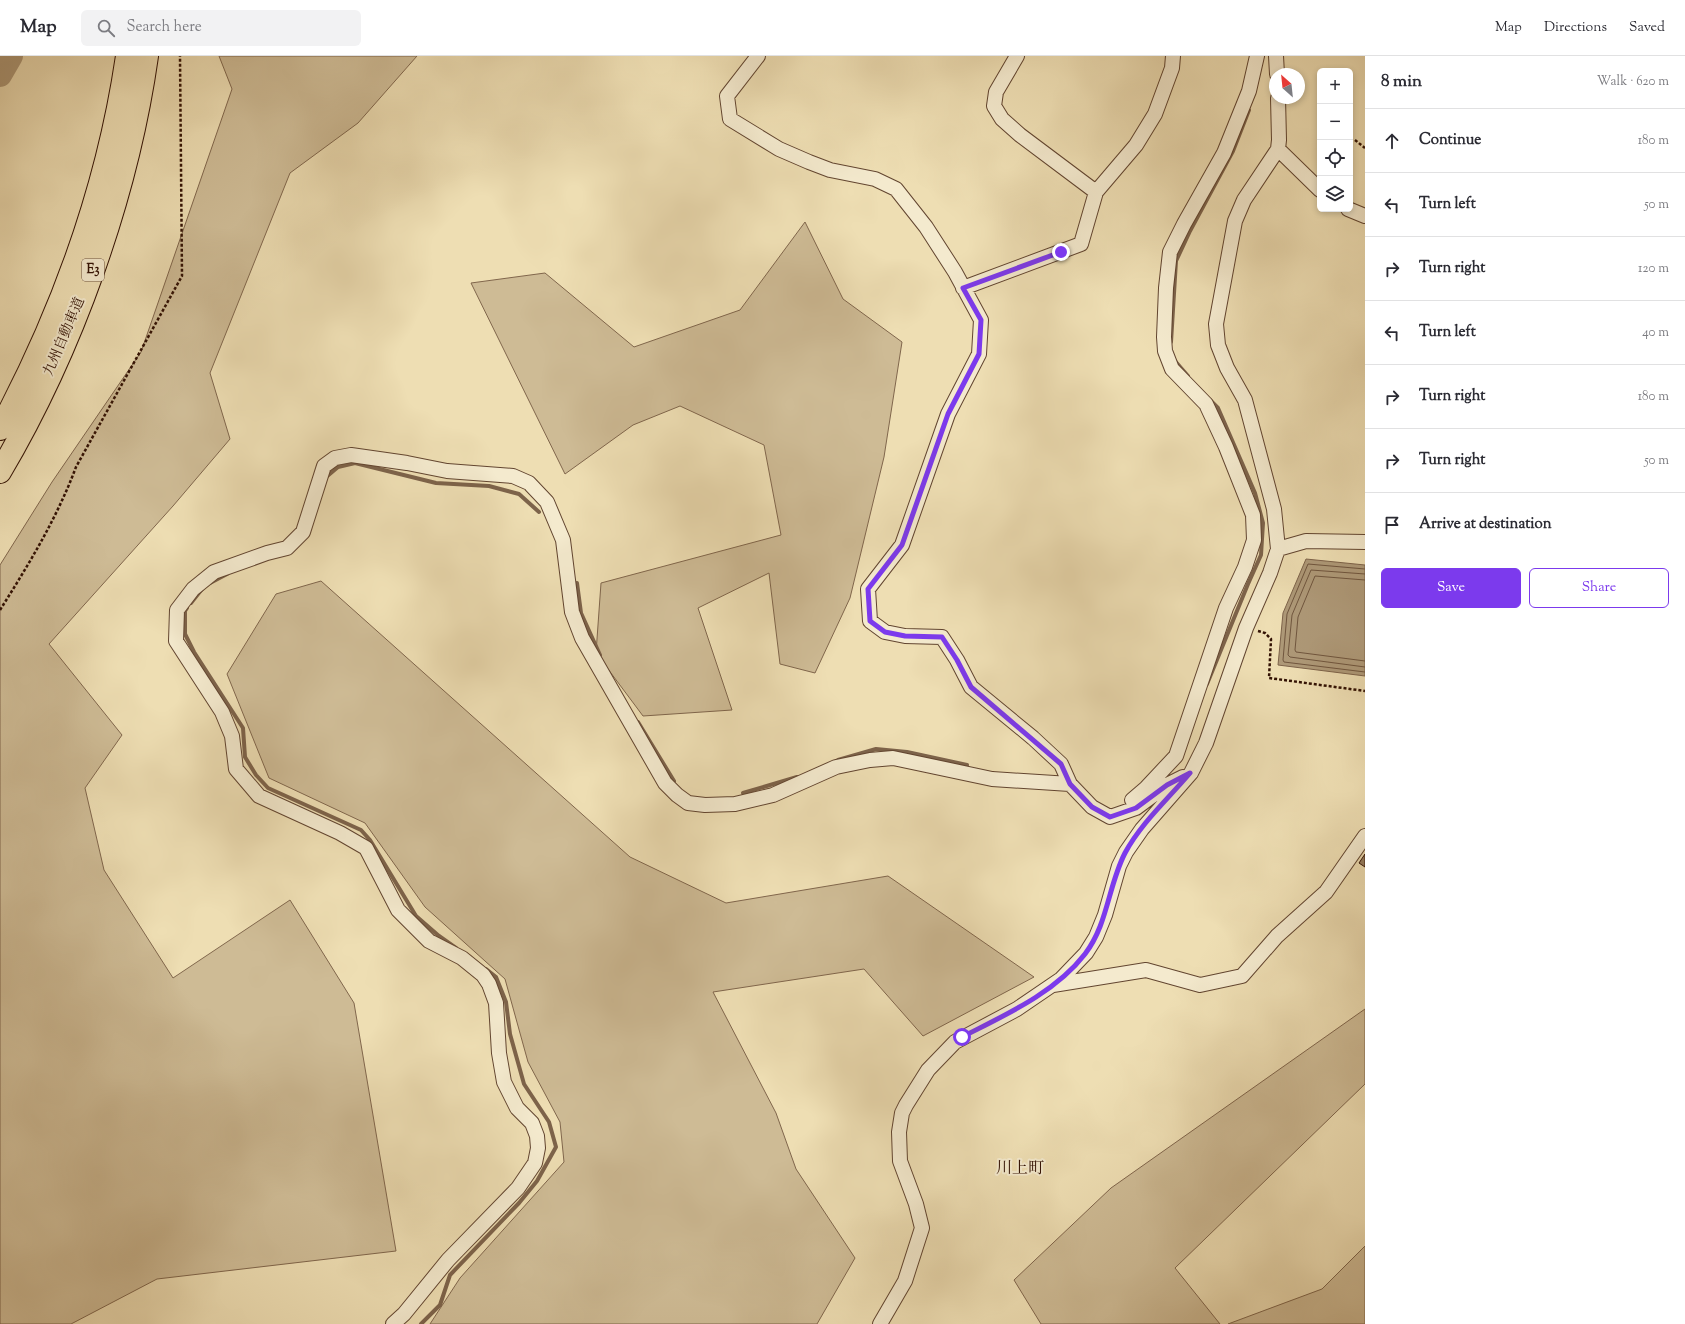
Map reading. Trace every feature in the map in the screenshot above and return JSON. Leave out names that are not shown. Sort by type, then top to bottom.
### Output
[{"type":"highway","name":"九州自動車道","points":[[0,429],[43,342],[78,253],[103,172],[124,80],[127,56]]},
{"type":"highway","name":"九州自動車道","points":[[0,472],[62,349],[96,260],[122,176],[144,82],[147,56]]},
{"type":"street","points":[[758,56],[727,96],[730,119],[779,149],[809,162],[830,170],[875,179],[896,189],[926,227],[955,272],[981,320],[979,354],[948,414],[902,545],[868,589],[870,621],[885,632],[905,636],[942,637],[957,660],[971,687],[1028,734],[1061,764],[1070,784],[1092,807],[1110,817],[1136,808],[1167,785],[1190,773]]},
{"type":"street","points":[[1017,56],[996,92],[994,106],[1002,119],[1015,131],[1096,192]]},
{"type":"street","points":[[963,288],[1081,244],[1096,192],[1136,145],[1155,114],[1172,68],[1173,56]]},
{"type":"street","points":[[1110,817],[1146,788],[1176,756],[1226,608],[1245,567],[1254,540],[1253,515],[1226,447],[1206,404],[1172,369],[1165,351],[1164,337],[1166,288],[1170,252],[1224,153],[1248,91],[1257,56]]},
{"type":"street","points":[[1276,56],[1277,68]]},
{"type":"street","points":[[880,1324],[905,1281],[922,1228],[916,1204],[900,1161],[899,1132],[902,1113],[906,1105],[928,1070],[955,1042],[1012,1012],[1051,986],[1077,964],[1096,937],[1105,915],[1119,866],[1126,852],[1142,829],[1190,773],[1206,743],[1246,628],[1270,573],[1278,549],[1274,509],[1251,421],[1245,400],[1218,345],[1216,324],[1234,221],[1244,200],[1278,149],[1278,104]]},
{"type":"street","points":[[1278,149],[1317,187]]},
{"type":"street","points":[[1353,211],[1365,216]]},
{"type":"street","points":[[393,1324],[404,1314],[448,1260],[518,1188],[534,1163],[538,1148],[537,1136],[532,1123],[517,1108],[504,1082],[499,1053],[496,1003],[483,975],[462,958],[429,941],[398,910],[366,848],[340,833],[259,796],[236,769],[232,736],[222,712],[176,641],[177,610],[193,589],[214,572],[267,553],[287,548],[303,532],[324,466],[328,462],[335,458],[351,455],[407,463],[447,471],[513,476],[529,483],[546,502],[554,516],[563,540],[572,612],[582,638],[665,783],[676,795],[688,803],[706,806],[735,804],[773,795],[836,767],[870,760],[893,758],[992,779],[1070,784]]},
{"type":"street","points":[[1278,549],[1306,541],[1365,542]]},
{"type":"street","points":[[1051,986],[1146,970],[1200,985],[1242,976],[1277,936],[1326,892],[1365,836]]},
{"type":"path","points":[[0,610],[35,553],[63,500],[76,467],[182,276],[180,56]]},
{"type":"path","points":[[1355,140],[1365,148]]},
{"type":"path","points":[[1246,628],[1265,633],[1271,639],[1269,678],[1365,691]]},
{"type":"shaded area","points":[[219,56],[417,56],[358,123],[290,173],[210,373],[230,439],[173,506],[49,644],[122,735],[85,788],[104,870],[173,978],[290,900],[354,1003],[396,1251],[157,1279],[71,1324],[0,1324],[0,565],[52,482],[141,352],[232,89]]},
{"type":"shaded area","points":[[805,222],[843,299],[902,342],[884,457],[850,598],[815,673],[780,664],[769,573],[698,608],[732,710],[643,716],[596,653],[601,583],[781,535],[764,445],[680,406],[633,425],[565,474],[471,283],[545,273],[634,347],[740,310]]},
{"type":"shaded area","points":[[321,581],[630,857],[726,903],[888,876],[1034,977],[923,1036],[864,969],[713,992],[776,1113],[796,1169],[855,1258],[817,1324],[430,1324],[460,1278],[564,1162],[560,1122],[528,1062],[505,979],[425,907],[365,823],[269,778],[227,674],[276,594]]},
{"type":"shaded area","points":[[1365,1009],[1365,1084],[1175,1268],[1220,1324],[1041,1324],[1014,1280],[1111,1188]]},
{"type":"shaded area","points":[[1365,1246],[1365,1324],[1228,1324],[1322,1289]]},
{"type":"water","points":[[1306,559],[1365,565],[1365,676],[1278,665],[1283,613]]},
{"type":"building","points":[[1365,854],[1365,867],[1359,863]]},
{"type":"waterway","points":[[0,75],[11,56]]},
{"type":"waterway","points":[[1171,342],[1176,261],[1190,231],[1233,151],[1249,110]]},
{"type":"waterway","points":[[1175,361],[1188,376]]},
{"type":"waterway","points":[[1207,684],[1261,555],[1263,523],[1255,493],[1218,408],[1210,400]]},
{"type":"waterway","points":[[325,478],[338,467],[355,463],[436,483],[489,486],[519,494],[539,512]]},
{"type":"waterway","points":[[210,583],[227,574]]},
{"type":"waterway","points":[[577,583],[581,613],[600,655]]},
{"type":"waterway","points":[[191,603],[202,589]]},
{"type":"waterway","points":[[187,608],[185,611],[185,634],[194,652],[243,728],[245,757],[256,775],[268,788],[361,830],[370,840],[416,916],[439,936],[456,948]]},
{"type":"waterway","points":[[638,722],[674,781]]},
{"type":"waterway","points":[[838,760],[876,749],[907,752],[967,765]]},
{"type":"waterway","points":[[743,793],[797,777]]},
{"type":"waterway","points":[[421,1324],[440,1305],[450,1275],[519,1203],[537,1181],[556,1147],[549,1122],[524,1084],[510,1034],[506,1002],[496,977],[486,969]]},
{"type":"district","name":"川上町","points":[[1020,1169]]},
{"type":"route","points":[[962,1037],[1012,1012],[1061,979],[1077,964],[1096,937],[1105,915],[1119,866],[1126,852],[1142,829],[1190,773],[1167,785],[1136,808],[1110,817],[1092,807],[1070,784],[1061,764],[1033,738],[971,687],[957,660],[942,637],[905,636],[885,632],[870,621],[868,589],[902,545],[948,414],[979,354],[981,320],[963,288],[1061,252]]}]
